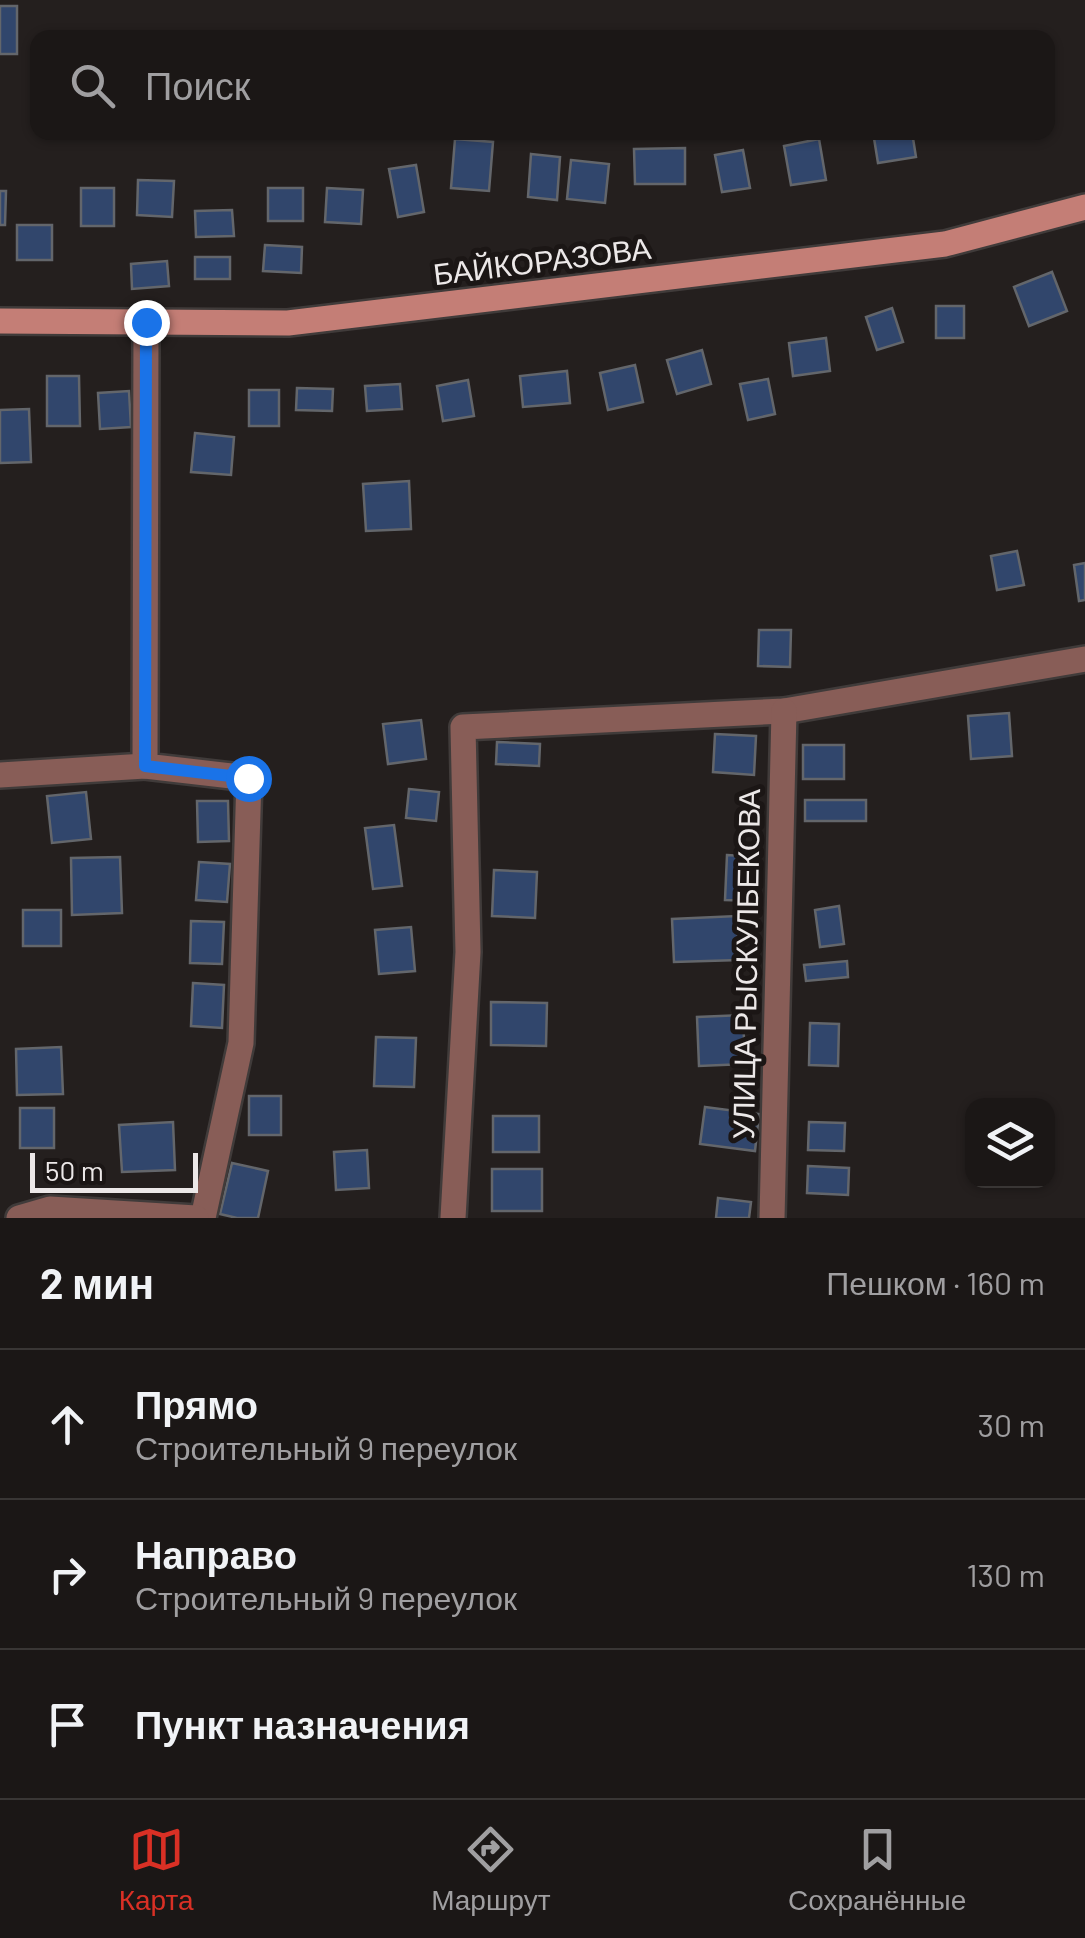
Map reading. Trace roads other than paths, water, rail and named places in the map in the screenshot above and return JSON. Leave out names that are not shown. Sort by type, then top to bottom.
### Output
[{"type":"street","name":"БАЙКОРАЗОВА","points":[[0,321],[288,324],[925,247],[1085,207]]},
{"type":"street","points":[[145,766],[146,322]]},
{"type":"street","points":[[453,1218],[468,952],[463,727],[784,711],[1085,660]]},
{"type":"street","name":"УЛИЦА РЫСКУЛБЕКОВА","points":[[772,1218],[784,711]]},
{"type":"street","points":[[0,775],[145,766],[248,778],[242,1043],[200,1218],[50,1209],[19,1218]]}]
